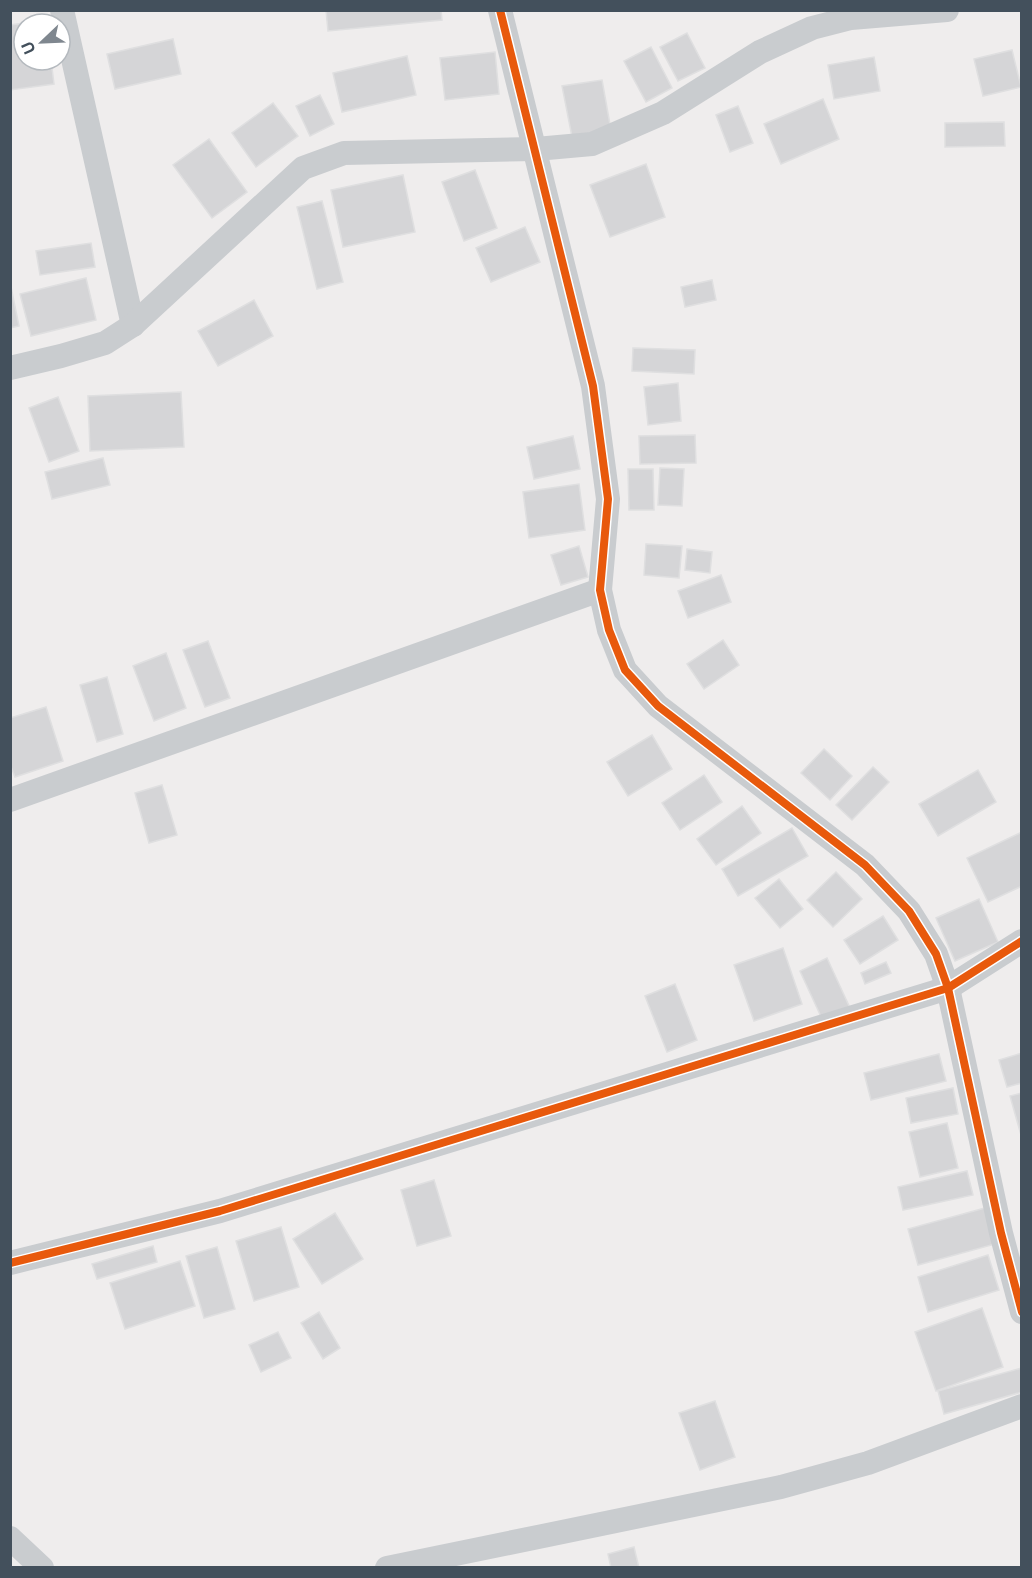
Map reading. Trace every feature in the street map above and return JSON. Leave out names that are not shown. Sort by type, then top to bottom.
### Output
[{"type":"street","points":[[62,10],[133,325]]},
{"type":"street","points":[[500,10],[593,386],[608,499],[600,590],[609,630],[625,670],[658,706],[865,865],[909,911],[936,954],[948,988],[1001,1233],[1022,1312]]},
{"type":"street","points":[[10,368],[105,343],[133,325],[303,168],[344,153],[536,149],[592,144],[663,113],[760,52],[812,28],[851,18],[900,12],[946,10]]},
{"type":"street","points":[[10,800],[600,590]]},
{"type":"street","points":[[10,1263],[220,1211],[948,988],[1022,941]]},
{"type":"street","points":[[387,1568],[781,1487],[868,1463],[1022,1406]]},
{"type":"street","points":[[10,1538],[42,1568]]},
{"type":"building","points":[[326,10],[441,10],[442,20],[328,31]]},
{"type":"building","points":[[10,25],[12,25],[12,72],[52,72],[54,84],[10,90]]},
{"type":"building","points":[[687,33],[705,68],[678,81],[660,47]]},
{"type":"building","points":[[173,39],[181,74],[115,89],[107,54]]},
{"type":"building","points":[[651,47],[672,88],[646,102],[624,61]]},
{"type":"building","points":[[1012,50],[1021,87],[983,96],[974,59]]},
{"type":"building","points":[[495,52],[499,94],[445,100],[440,58]]},
{"type":"building","points":[[407,56],[416,95],[342,112],[333,73]]},
{"type":"building","points":[[874,57],[880,91],[834,99],[828,65]]},
{"type":"building","points":[[602,80],[611,130],[572,137],[562,86]]},
{"type":"building","points":[[320,95],[334,124],[310,136],[296,106]]},
{"type":"building","points":[[823,99],[839,139],[781,164],[764,124]]},
{"type":"building","points":[[273,103],[298,136],[256,167],[232,133]]},
{"type":"building","points":[[738,106],[753,143],[730,152],[716,115]]},
{"type":"building","points":[[1004,122],[1005,146],[945,147],[945,123]]},
{"type":"building","points":[[209,139],[247,192],[212,218],[173,165]]},
{"type":"building","points":[[646,164],[665,217],[610,237],[590,185]]},
{"type":"building","points":[[475,170],[497,228],[464,241],[442,182]]},
{"type":"building","points":[[403,175],[415,232],[343,247],[331,190]]},
{"type":"building","points":[[322,201],[343,282],[317,289],[297,207]]},
{"type":"building","points":[[525,227],[540,262],[491,282],[476,248]]},
{"type":"building","points":[[91,243],[95,267],[40,275],[36,251]]},
{"type":"building","points":[[86,278],[96,320],[31,336],[20,294]]},
{"type":"building","points":[[712,280],[716,300],[685,307],[681,287]]},
{"type":"building","points":[[10,282],[19,326],[10,328]]},
{"type":"building","points":[[254,300],[273,336],[218,366],[198,331]]},
{"type":"building","points":[[633,348],[695,350],[694,374],[632,371]]},
{"type":"building","points":[[678,383],[681,421],[648,425],[644,387]]},
{"type":"building","points":[[181,392],[184,447],[90,451],[88,396]]},
{"type":"building","points":[[58,397],[79,451],[49,462],[29,408]]},
{"type":"building","points":[[695,435],[696,463],[640,464],[639,436]]},
{"type":"building","points":[[573,436],[580,469],[534,479],[527,447]]},
{"type":"building","points":[[103,458],[110,485],[52,499],[45,472]]},
{"type":"building","points":[[660,468],[684,469],[682,506],[658,505]]},
{"type":"building","points":[[628,469],[653,469],[654,510],[629,510]]},
{"type":"building","points":[[579,484],[585,530],[529,538],[523,492]]},
{"type":"building","points":[[646,544],[682,546],[679,578],[644,575]]},
{"type":"building","points":[[579,546],[588,577],[561,585],[551,555]]},
{"type":"building","points":[[687,549],[712,552],[710,573],[685,570]]},
{"type":"building","points":[[721,575],[731,602],[688,618],[678,591]]},
{"type":"building","points":[[723,640],[739,665],[704,689],[687,664]]},
{"type":"building","points":[[208,641],[230,698],[205,707],[183,650]]},
{"type":"building","points":[[166,653],[186,708],[154,721],[133,666]]},
{"type":"building","points":[[107,677],[123,734],[97,742],[80,685]]},
{"type":"building","points":[[46,707],[63,761],[15,777],[10,764],[10,718]]},
{"type":"building","points":[[652,735],[672,769],[628,796],[607,762]]},
{"type":"building","points":[[824,749],[852,776],[830,800],[801,773]]},
{"type":"building","points":[[873,767],[889,782],[852,820],[836,805]]},
{"type":"building","points":[[978,770],[996,802],[938,836],[919,804]]},
{"type":"building","points":[[704,775],[722,802],[680,830],[662,803]]},
{"type":"building","points":[[162,785],[177,835],[149,843],[135,793]]},
{"type":"building","points":[[742,806],[761,833],[716,865],[697,839]]},
{"type":"building","points":[[792,828],[808,856],[738,896],[722,869]]},
{"type":"building","points":[[1022,832],[1022,886],[988,902],[967,858]]},
{"type":"building","points":[[836,872],[862,899],[833,927],[807,900]]},
{"type":"building","points":[[779,879],[803,909],[780,928],[755,898]]},
{"type":"building","points":[[979,899],[998,942],[955,961],[936,918]]},
{"type":"building","points":[[883,916],[898,940],[860,964],[844,940]]},
{"type":"building","points":[[783,948],[802,1004],[754,1021],[734,965]]},
{"type":"building","points":[[827,958],[850,1008],[823,1021],[800,971]]},
{"type":"building","points":[[886,962],[891,973],[865,984],[861,973]]},
{"type":"building","points":[[675,984],[697,1040],[667,1052],[645,996]]},
{"type":"building","points":[[1022,1053],[1022,1083],[1007,1087],[999,1060]]},
{"type":"building","points":[[939,1054],[946,1081],[871,1100],[864,1073]]},
{"type":"building","points":[[953,1088],[958,1114],[911,1123],[906,1098]]},
{"type":"building","points":[[1022,1093],[1022,1134],[1021,1135],[1010,1096]]},
{"type":"building","points":[[947,1123],[958,1168],[920,1177],[909,1132]]},
{"type":"building","points":[[967,1171],[973,1195],[903,1210],[898,1187]]},
{"type":"building","points":[[434,1180],[451,1236],[417,1246],[401,1190]]},
{"type":"building","points":[[985,1208],[995,1244],[918,1265],[908,1229]]},
{"type":"building","points":[[335,1213],[363,1259],[322,1284],[293,1239]]},
{"type":"building","points":[[281,1227],[299,1287],[254,1301],[236,1241]]},
{"type":"building","points":[[153,1246],[157,1262],[97,1279],[92,1264]]},
{"type":"building","points":[[217,1247],[235,1309],[204,1318],[186,1256]]},
{"type":"building","points":[[988,1255],[999,1290],[928,1312],[918,1277]]},
{"type":"building","points":[[180,1261],[195,1306],[125,1329],[110,1283]]},
{"type":"building","points":[[982,1308],[1003,1367],[936,1391],[915,1332]]},
{"type":"building","points":[[319,1312],[340,1348],[323,1359],[301,1323]]},
{"type":"building","points":[[278,1332],[291,1358],[261,1372],[249,1345]]},
{"type":"building","points":[[1022,1368],[1022,1392],[944,1414],[938,1391]]},
{"type":"building","points":[[715,1401],[735,1457],[700,1470],[679,1413]]},
{"type":"building","points":[[634,1547],[639,1568],[611,1568],[608,1554]]},
{"type":"cycle path","points":[[500,10],[593,386],[608,499],[600,590],[609,630],[625,670],[658,706],[865,865],[909,911],[936,954],[948,988],[1001,1233],[1022,1312]]},
{"type":"cycle path","points":[[10,1263],[220,1211],[948,988],[1022,941]]}]
